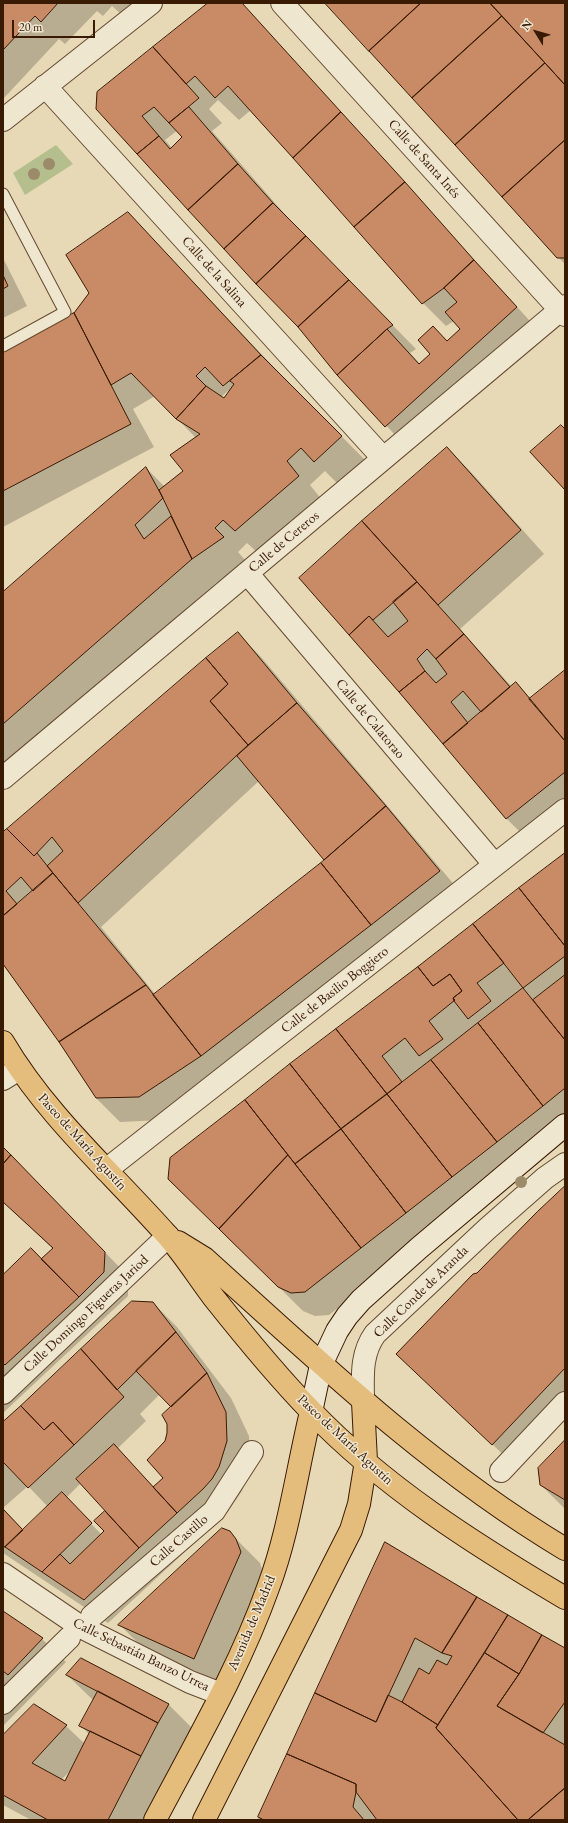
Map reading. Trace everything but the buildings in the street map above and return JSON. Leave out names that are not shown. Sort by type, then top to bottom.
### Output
[{"type":"main road","name":"Paseo de María Agustín","points":[[3,1042],[11,1074],[46,1104],[168,1236],[244,1336],[311,1412],[366,1462],[400,1490],[456,1531],[565,1598]]},
{"type":"main road","name":"Paseo de María Agustín","points":[[168,1236],[204,1258],[321,1365],[423,1452],[477,1492],[565,1549]]},
{"type":"main road","name":"Calle Conde de Aranda","points":[[363,1402],[366,1462]]},
{"type":"main road","name":"Avenida de Madrid","points":[[155,1820],[246,1643],[269,1587],[280,1550],[311,1412]]},
{"type":"main road","points":[[204,1820],[351,1530],[359,1504],[366,1462]]},
{"type":"street","points":[[3,120],[151,3]]},
{"type":"street","name":"Calle de Santa Inés","points":[[282,3],[564,310]]},
{"type":"street","name":"Calle de la Salina","points":[[45,86],[383,458]]},
{"type":"street","name":"Calle de Cereros","points":[[3,778],[383,458],[564,310]]},
{"type":"street","name":"Calle de Calatorao","points":[[247,574],[495,865]]},
{"type":"street","name":"Calle de Basilio Boggiero","points":[[106,1170],[565,810]]},
{"type":"street","points":[[321,1365],[337,1330],[347,1316],[362,1300],[419,1248],[565,1125]]},
{"type":"street","name":"Calle Conde de Aranda","points":[[363,1402],[363,1362],[368,1346],[375,1334],[487,1229],[545,1178],[565,1164]]},
{"type":"street","name":"Calle Domingo Figueras Jariod","points":[[3,1393],[168,1236]]},
{"type":"street","name":"Avenida de Madrid","points":[[311,1412],[321,1365]]},
{"type":"street","points":[[501,1471],[565,1403]]},
{"type":"street","name":"Calle Castillo","points":[[92,1616],[214,1511],[252,1452]]},
{"type":"street","name":"Calle Sebastián Banzo Urrea","points":[[3,1574],[80,1627],[190,1682],[221,1694]]},
{"type":"street","points":[[3,1703],[69,1638]]},
{"type":"lane","points":[[3,194],[65,312],[3,346]]},
{"type":"green space","points":[[56,145],[73,164],[25,195],[13,173]]}]
